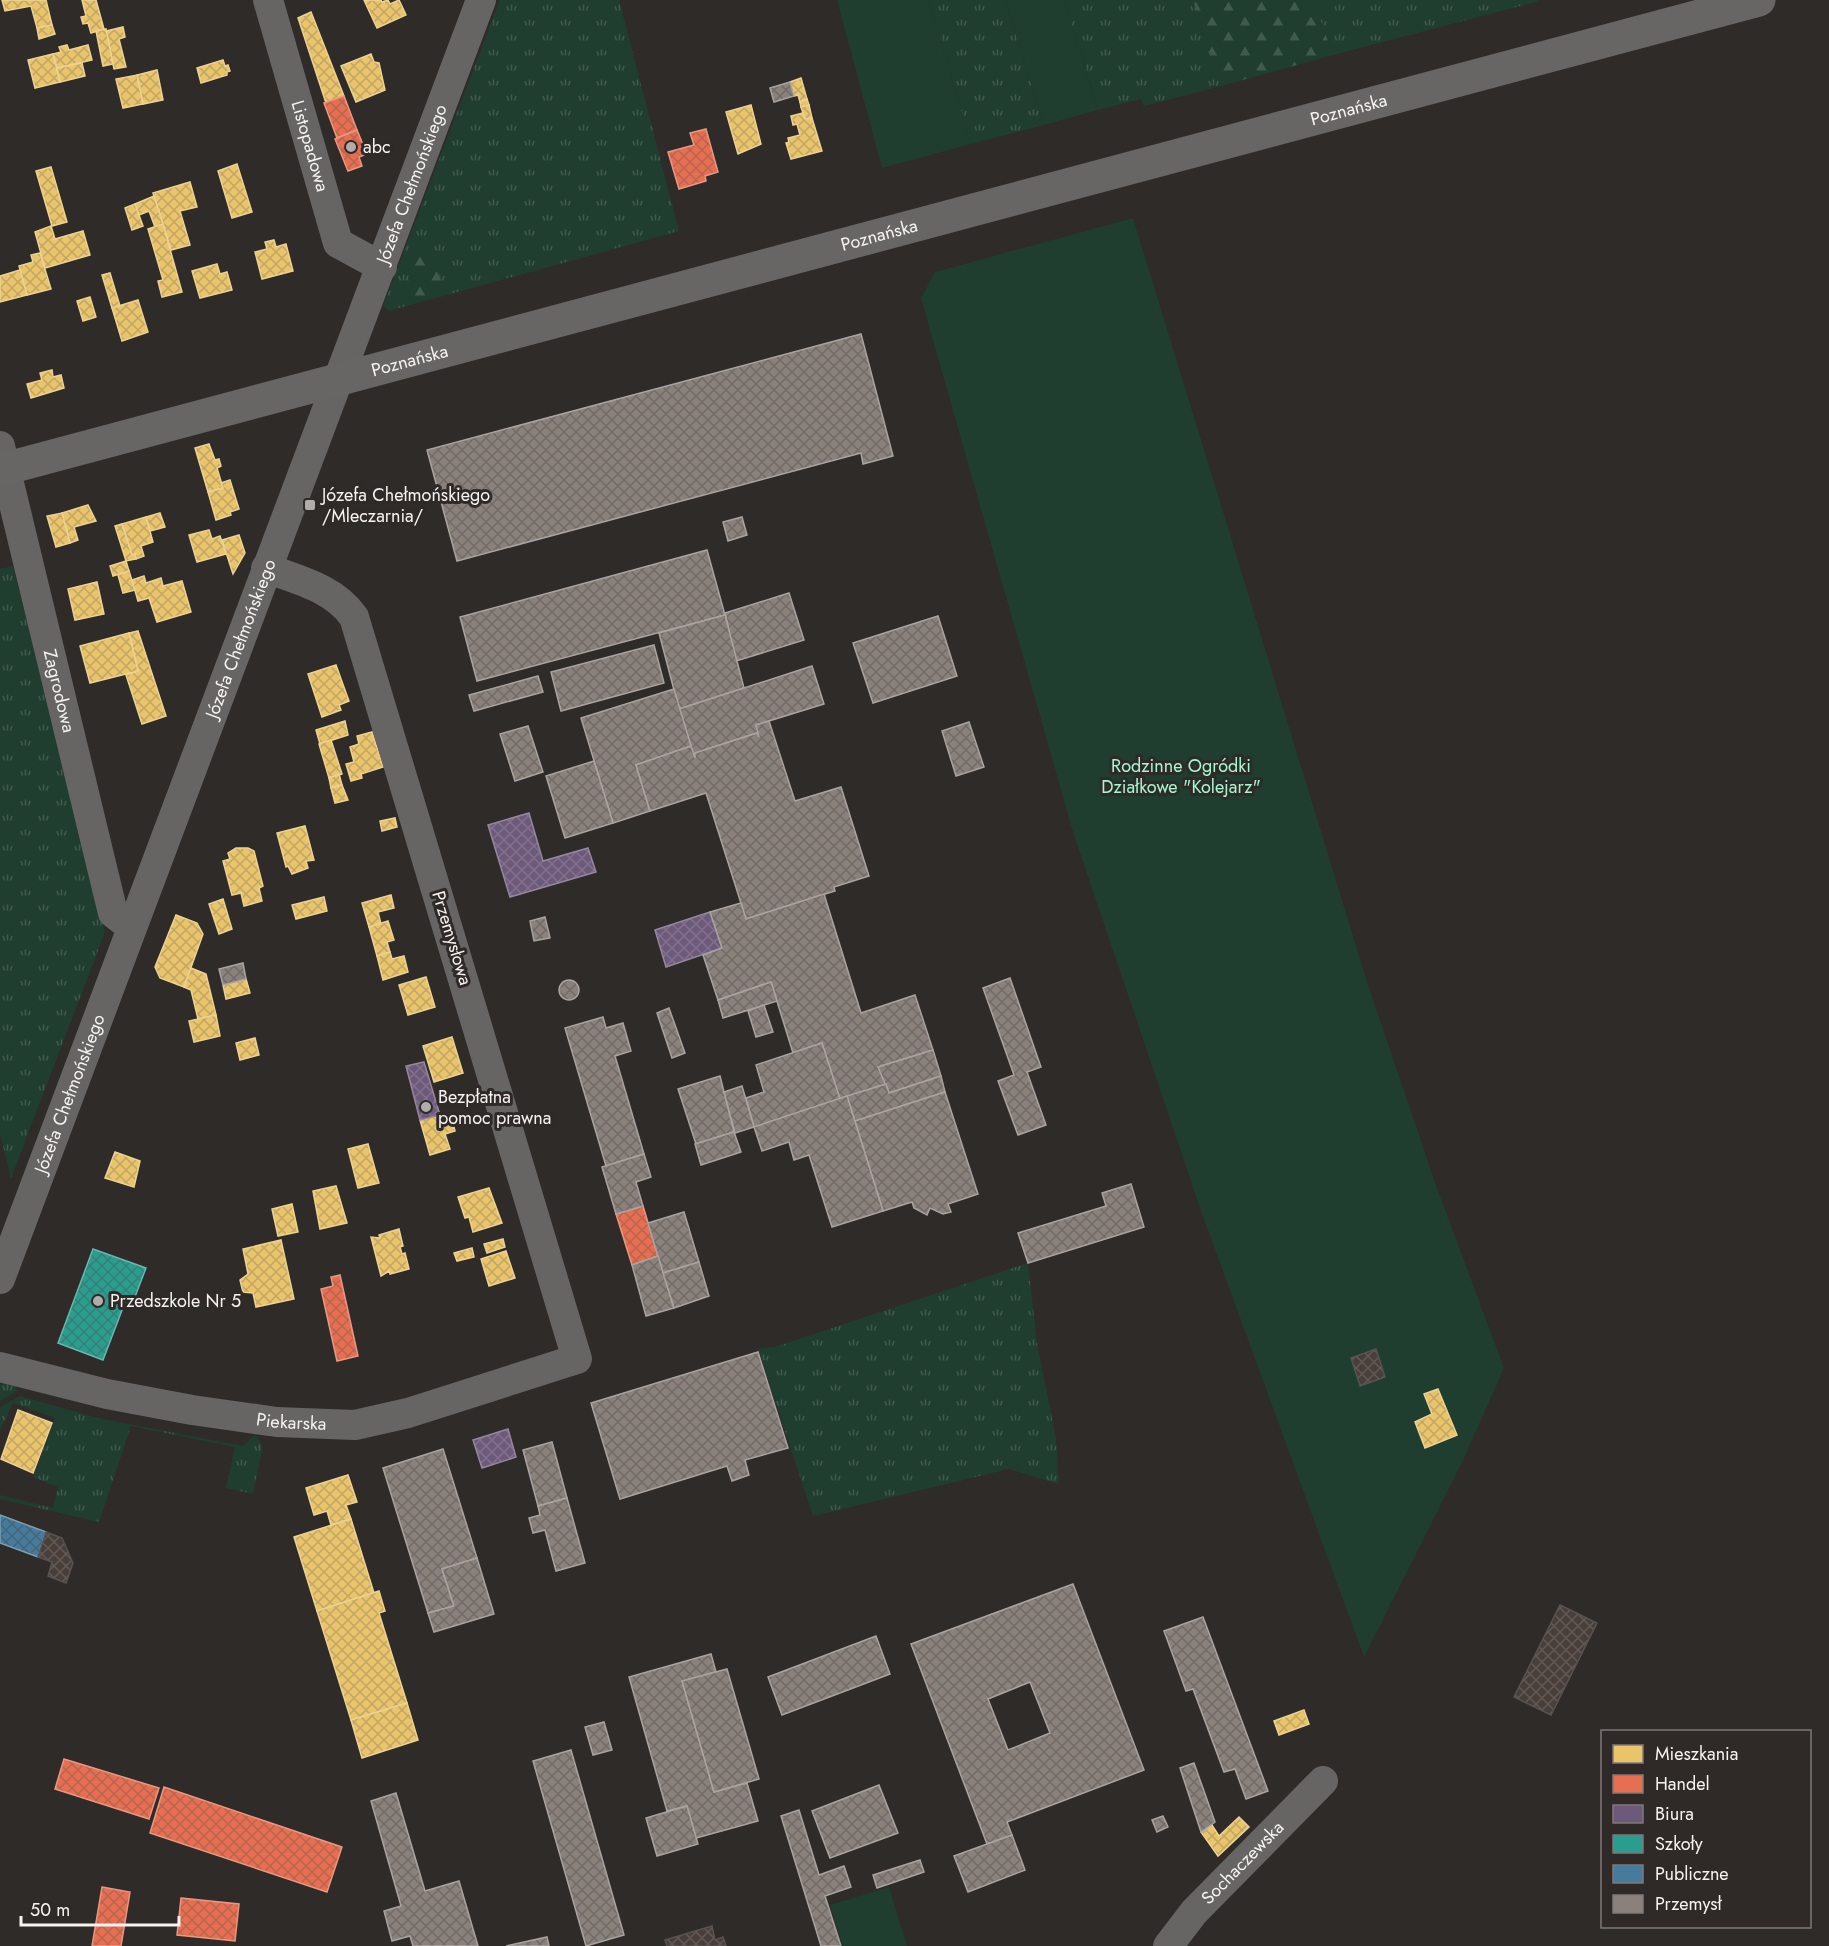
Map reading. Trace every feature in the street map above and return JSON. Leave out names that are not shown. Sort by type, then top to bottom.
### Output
[{"type":"main road","name":"Poznańska","points":[[2,461],[339,379],[1759,0]]},
{"type":"street","name":"Listopadowa","points":[[268,0],[338,243],[382,267]]},
{"type":"street","name":"Józefa Chełmońskiego","points":[[0,1279],[481,0]]},
{"type":"street","name":"Zagrodowa","points":[[2,461],[113,913],[131,927]]},
{"type":"street","name":"Przemysłowa","points":[[266,568],[331,594],[345,604],[354,617],[577,1359]]},
{"type":"street","name":"Piekarska","points":[[0,1367],[107,1394],[192,1410],[277,1422],[355,1425],[417,1410],[577,1359]]},
{"type":"street","name":"Sochaczewska","points":[[1168,1946],[1194,1912],[1323,1782]]},
{"type":"green space","points":[[500,0],[619,0],[679,231],[447,295],[429,251],[404,290],[413,304],[389,311],[383,306]]},
{"type":"green space","points":[[837,0],[929,0],[971,144],[882,168]]},
{"type":"green space","points":[[929,0],[1005,0],[1044,125],[971,144]]},
{"type":"green space","points":[[1005,0],[1064,0],[1098,110],[1044,125]]},
{"type":"green space","points":[[1064,0],[1193,0],[1221,86],[1144,106],[1141,99],[1098,110]]},
{"type":"green space","points":[[1193,0],[1313,0],[1333,55],[1221,86]]},
{"type":"green space","points":[[1313,0],[1538,0],[1539,1],[1333,55]]},
{"type":"green space","name":"Rodzinne Ogródki Działkowe \"Kolejarz\"","points":[[1133,218],[1368,985],[1437,1188],[1504,1368],[1465,1456],[1364,1657],[1201,1211],[1073,832],[921,298],[935,272]]},
{"type":"green space","points":[[419,248],[429,250],[447,295],[413,304],[404,290]]},
{"type":"green space","points":[[13,566],[105,932],[11,1178],[0,1134],[0,569]]},
{"type":"green space","points":[[1028,1263],[1037,1343],[1056,1439],[1059,1484],[1009,1469],[813,1516],[758,1349],[775,1347]]},
{"type":"green space","points":[[5,1377],[14,1380],[17,1391],[0,1401],[0,1386]]},
{"type":"green space","points":[[20,1396],[98,1418],[243,1446],[255,1434],[261,1443],[262,1450],[253,1494],[226,1488],[235,1447],[131,1426],[99,1522],[0,1499],[0,1495],[53,1508],[58,1487],[33,1477],[55,1418],[13,1403],[0,1430],[0,1407]]},
{"type":"green space","points":[[889,1887],[907,1946],[843,1946],[830,1905]]},
{"type":"building: Mieszkania","points":[[2,0],[46,0],[52,25],[37,28],[31,6],[5,11]]},
{"type":"building: Mieszkania","points":[[82,0],[96,0],[104,29],[91,33],[88,23],[83,24],[81,17],[86,16]]},
{"type":"building: Mieszkania","points":[[364,0],[381,0],[382,2],[388,0],[390,4],[399,0],[406,15],[377,28]]},
{"type":"building: Mieszkania","points":[[311,12],[344,96],[326,103],[298,18]]},
{"type":"building: Mieszkania","points":[[52,25],[55,34],[39,39],[37,28]]},
{"type":"building: Mieszkania","points":[[123,27],[125,37],[119,39],[126,67],[114,69],[106,31]]},
{"type":"building: Mieszkania","points":[[106,29],[113,64],[103,66],[96,31]]},
{"type":"building: Mieszkania","points":[[67,45],[69,50],[88,45],[92,60],[57,68],[53,54],[61,52],[59,47]]},
{"type":"building: Mieszkania","points":[[53,54],[60,82],[35,88],[28,60]]},
{"type":"building: Mieszkania","points":[[371,54],[374,62],[379,63],[385,90],[356,102],[341,66]]},
{"type":"building: Mieszkania","points":[[223,60],[230,71],[227,75],[201,83],[197,68]]},
{"type":"building: Mieszkania","points":[[82,63],[85,76],[60,82],[57,68]]},
{"type":"building: Mieszkania","points":[[157,70],[163,100],[143,104],[137,75]]},
{"type":"building: Mieszkania","points":[[137,75],[143,104],[123,108],[116,79]]},
{"type":"building: Mieszkania","points":[[801,78],[807,99],[800,102],[798,95],[794,96],[790,82]]},
{"type":"building: Mieszkania","points":[[807,99],[809,105],[801,107],[800,102]]},
{"type":"building: Mieszkania","points":[[751,105],[761,144],[738,154],[726,112]]},
{"type":"building: Mieszkania","points":[[809,105],[812,118],[805,119],[801,107]]},
{"type":"building: Mieszkania","points":[[803,113],[805,119],[812,118],[822,151],[791,159],[786,143],[789,142],[788,138],[800,135],[797,124],[793,125],[791,116]]},
{"type":"building: Mieszkania","points":[[237,164],[252,212],[232,218],[218,171]]},
{"type":"building: Mieszkania","points":[[51,167],[67,222],[52,226],[36,171]]},
{"type":"building: Mieszkania","points":[[190,182],[197,207],[180,211],[190,245],[171,250],[153,193]]},
{"type":"building: Mieszkania","points":[[154,196],[163,224],[155,227],[149,211],[139,215],[135,204]]},
{"type":"building: Mieszkania","points":[[135,204],[143,226],[132,230],[125,208]]},
{"type":"building: Mieszkania","points":[[163,224],[182,292],[162,297],[158,281],[163,280],[148,229]]},
{"type":"building: Mieszkania","points":[[51,226],[55,239],[83,231],[90,255],[45,268],[35,232]]},
{"type":"building: Mieszkania","points":[[274,240],[276,247],[286,244],[293,271],[262,279],[255,252],[267,249],[265,242]]},
{"type":"building: Mieszkania","points":[[40,253],[51,289],[27,295],[19,266],[33,262],[31,255]]},
{"type":"building: Mieszkania","points":[[217,264],[220,274],[227,272],[232,290],[200,298],[192,271]]},
{"type":"building: Mieszkania","points":[[20,270],[27,295],[0,302],[0,276]]},
{"type":"building: Mieszkania","points":[[110,273],[120,306],[112,308],[102,275]]},
{"type":"building: Mieszkania","points":[[90,297],[96,317],[83,321],[77,301]]},
{"type":"building: Mieszkania","points":[[138,300],[148,332],[122,341],[112,308]]},
{"type":"building: Mieszkania","points":[[52,370],[53,377],[61,375],[64,388],[31,398],[27,384],[42,380],[40,373]]},
{"type":"building: Mieszkania","points":[[209,444],[215,460],[219,459],[221,466],[217,468],[223,488],[208,492],[195,448]]},
{"type":"building: Mieszkania","points":[[230,480],[239,509],[230,512],[231,515],[216,520],[208,492],[223,488],[221,483]]},
{"type":"building: Mieszkania","points":[[88,505],[96,521],[74,527],[78,540],[70,543],[62,513]]},
{"type":"building: Mieszkania","points":[[62,513],[70,543],[56,547],[47,516]]},
{"type":"building: Mieszkania","points":[[160,513],[165,527],[150,531],[146,517]]},
{"type":"building: Mieszkania","points":[[146,517],[153,542],[141,546],[144,556],[136,559],[135,554],[132,555],[122,524]]},
{"type":"building: Mieszkania","points":[[122,524],[132,555],[135,554],[136,559],[126,561],[115,526]]},
{"type":"building: Mieszkania","points":[[209,530],[212,539],[220,536],[226,554],[197,562],[189,535]]},
{"type":"building: Mieszkania","points":[[239,535],[245,553],[233,574],[222,540]]},
{"type":"building: Mieszkania","points":[[126,561],[129,571],[113,576],[110,566]]},
{"type":"building: Mieszkania","points":[[129,571],[135,590],[123,593],[118,575]]},
{"type":"building: Mieszkania","points":[[144,576],[146,583],[161,578],[163,586],[182,581],[191,612],[157,622],[149,598],[138,601],[132,580]]},
{"type":"building: Mieszkania","points":[[97,582],[104,614],[75,620],[68,589]]},
{"type":"building: Mieszkania","points":[[138,631],[166,716],[142,724],[126,675],[138,671],[129,633]]},
{"type":"building: Mieszkania","points":[[129,633],[138,671],[90,683],[80,646]]},
{"type":"building: Mieszkania","points":[[336,665],[349,701],[339,705],[341,710],[322,717],[308,674]]},
{"type":"building: Mieszkania","points":[[345,721],[348,735],[320,744],[316,730]]},
{"type":"building: Mieszkania","points":[[372,732],[383,767],[361,774],[362,778],[351,781],[346,764],[354,762],[350,747],[359,744],[357,736]]},
{"type":"building: Mieszkania","points":[[331,740],[342,774],[329,778],[319,744]]},
{"type":"building: Mieszkania","points":[[339,774],[342,785],[331,788],[329,778]]},
{"type":"building: Mieszkania","points":[[342,785],[348,800],[335,803],[331,788]]},
{"type":"building: Mieszkania","points":[[395,818],[397,827],[382,831],[380,821]]},
{"type":"building: Mieszkania","points":[[305,826],[314,860],[306,861],[308,868],[292,874],[288,866],[286,867],[277,833]]},
{"type":"building: Mieszkania","points":[[236,848],[248,848],[254,851],[263,886],[259,888],[262,901],[244,906],[241,893],[232,895],[223,861],[230,859],[228,853]]},
{"type":"building: Mieszkania","points":[[391,895],[394,908],[378,912],[381,924],[369,927],[362,903]]},
{"type":"building: Mieszkania","points":[[324,897],[327,911],[296,919],[292,905]]},
{"type":"building: Mieszkania","points":[[223,899],[232,929],[219,934],[209,904]]},
{"type":"building: Mieszkania","points":[[176,915],[197,923],[203,934],[184,987],[160,978],[155,967]]},
{"type":"building: Mieszkania","points":[[388,921],[394,940],[387,942],[390,952],[377,956],[369,927]]},
{"type":"building: Mieszkania","points":[[390,952],[392,959],[404,956],[408,972],[383,980],[377,956]]},
{"type":"building: Mieszkania","points":[[191,968],[206,974],[216,1015],[198,1019],[191,990],[184,987]]},
{"type":"building: Mieszkania","points":[[426,977],[435,1007],[408,1015],[399,985]]},
{"type":"building: Mieszkania","points":[[246,979],[250,993],[226,999],[223,985]]},
{"type":"building: Mieszkania","points":[[216,1015],[220,1036],[194,1042],[189,1021]]},
{"type":"building: Mieszkania","points":[[452,1037],[463,1073],[434,1082],[423,1046]]},
{"type":"building: Mieszkania","points":[[255,1038],[259,1055],[240,1060],[236,1043]]},
{"type":"building: Mieszkania","points":[[440,1115],[443,1126],[453,1123],[455,1131],[445,1134],[450,1149],[430,1155],[420,1120]]},
{"type":"building: Mieszkania","points":[[368,1144],[379,1183],[358,1188],[348,1149]]},
{"type":"building: Mieszkania","points":[[115,1152],[140,1161],[134,1187],[105,1178]]},
{"type":"building: Mieszkania","points":[[336,1186],[347,1223],[320,1229],[313,1191]]},
{"type":"building: Mieszkania","points":[[489,1188],[502,1223],[473,1232],[469,1217],[465,1218],[458,1197]]},
{"type":"building: Mieszkania","points":[[292,1204],[298,1232],[278,1236],[272,1209]]},
{"type":"building: Mieszkania","points":[[399,1229],[403,1246],[400,1247],[402,1254],[405,1253],[409,1269],[390,1274],[389,1271],[381,1276],[371,1237],[380,1238],[379,1235]]},
{"type":"building: Mieszkania","points":[[503,1239],[505,1247],[487,1253],[484,1244]]},
{"type":"building: Mieszkania","points":[[281,1240],[294,1299],[256,1307],[253,1293],[243,1292],[240,1280],[248,1274],[243,1249]]},
{"type":"building: Mieszkania","points":[[472,1248],[474,1257],[457,1261],[454,1253]]},
{"type":"building: Mieszkania","points":[[506,1251],[515,1278],[489,1286],[481,1259]]},
{"type":"building: Mieszkania","points":[[1438,1389],[1457,1435],[1425,1448],[1415,1422],[1432,1414],[1424,1394]]},
{"type":"building: Mieszkania","points":[[18,1410],[52,1423],[33,1473],[1,1459]]},
{"type":"building: Mieszkania","points":[[348,1475],[357,1502],[346,1505],[351,1519],[331,1525],[327,1511],[314,1515],[306,1488]]},
{"type":"building: Mieszkania","points":[[351,1519],[374,1593],[317,1611],[294,1537]]},
{"type":"building: Mieszkania","points":[[379,1591],[385,1611],[379,1613],[407,1703],[351,1720],[317,1611]]},
{"type":"building: Mieszkania","points":[[407,1703],[418,1740],[362,1758],[351,1720]]},
{"type":"building: Mieszkania","points":[[1304,1710],[1309,1724],[1279,1735],[1274,1721]]},
{"type":"building: Mieszkania","points":[[1239,1817],[1249,1827],[1218,1856],[1201,1832],[1212,1825],[1219,1836]]},
{"type":"building: Handel","points":[[344,96],[357,130],[337,138],[324,103]]},
{"type":"building: Handel","points":[[706,129],[718,172],[705,176],[706,181],[679,189],[668,152],[694,145],[690,133]]},
{"type":"building: Handel","name":"abc","points":[[357,130],[367,154],[359,157],[362,166],[348,171],[335,139]]},
{"type":"building: Handel","points":[[643,1206],[658,1256],[632,1265],[616,1214]]},
{"type":"building: Handel","points":[[340,1275],[358,1356],[337,1361],[321,1289],[333,1286],[331,1277]]},
{"type":"building: Handel","points":[[64,1759],[159,1788],[149,1819],[55,1789]]},
{"type":"building: Handel","points":[[164,1787],[342,1847],[327,1892],[150,1833]]},
{"type":"building: Handel","points":[[102,1887],[130,1892],[121,1946],[92,1946]]},
{"type":"building: Handel","points":[[181,1898],[239,1904],[235,1941],[177,1935]]},
{"type":"building: Biura","points":[[529,813],[543,861],[588,848],[596,872],[510,897],[488,825]]},
{"type":"building: Biura","points":[[710,912],[722,948],[666,967],[655,930]]},
{"type":"building: Biura","points":[[424,1062],[440,1115],[420,1120],[406,1066]]},
{"type":"building: Biura","points":[[508,1429],[516,1457],[482,1468],[473,1440]]},
{"type":"building: Szkoły","points":[[93,1249],[146,1268],[131,1307],[124,1305],[103,1360],[58,1343]]},
{"type":"building: Publiczne","points":[[0,1515],[46,1532],[38,1557],[0,1543]]},
{"type":"building: Przemysł","points":[[790,82],[794,96],[774,102],[770,88]]},
{"type":"building: Przemysł","points":[[861,334],[893,456],[863,464],[861,453],[457,561],[427,450]]},
{"type":"building: Przemysł","points":[[742,517],[747,535],[728,541],[723,522]]},
{"type":"building: Przemysł","points":[[707,550],[725,615],[477,681],[460,617]]},
{"type":"building: Przemysł","points":[[789,593],[804,640],[736,661],[725,613]]},
{"type":"building: Przemysł","points":[[725,615],[744,688],[679,709],[659,633]]},
{"type":"building: Przemysł","points":[[938,616],[957,676],[873,703],[853,643]]},
{"type":"building: Przemysł","points":[[654,645],[664,683],[561,711],[551,672]]},
{"type":"building: Przemysł","points":[[812,666],[824,704],[756,725],[760,737],[757,733],[695,753],[695,758],[679,709]]},
{"type":"building: Przemysł","points":[[538,676],[543,692],[474,711],[469,695]]},
{"type":"building: Przemysł","points":[[674,689],[691,746],[636,765],[650,811],[613,823],[581,718]]},
{"type":"building: Przemysł","points":[[769,721],[795,801],[841,787],[869,876],[834,887],[835,891],[746,919],[706,793],[650,811],[636,765],[691,746],[695,758],[695,753],[757,733],[759,737],[756,725]]},
{"type":"building: Przemysł","points":[[969,722],[984,767],[956,776],[942,731]]},
{"type":"building: Przemysł","points":[[528,726],[543,772],[515,781],[500,734]]},
{"type":"building: Przemysł","points":[[594,761],[613,823],[565,838],[546,776]]},
{"type":"building: Przemysł","points":[[824,894],[861,1013],[915,995],[933,1050],[878,1067],[886,1084],[840,1099],[822,1043],[793,1053],[771,982],[718,1000],[703,955],[722,948],[710,912],[741,903],[746,919]]},
{"type":"building: Przemysł","points":[[545,917],[550,938],[534,941],[530,921]]},
{"type":"building: Przemysł","points":[[243,963],[246,979],[223,985],[219,969]]},
{"type":"building: Przemysł","points":[[1010,978],[1041,1067],[1027,1072],[1046,1125],[1018,1135],[998,1081],[1014,1075],[983,988]]},
{"type":"building: Przemysł","points":[[569,980],[576,983],[579,990],[576,997],[569,1000],[562,997],[559,990],[562,983]]},
{"type":"building: Przemysł","points":[[771,982],[777,1001],[723,1018],[718,1000]]},
{"type":"building: Przemysł","points":[[764,1005],[773,1032],[756,1037],[748,1011]]},
{"type":"building: Przemysł","points":[[669,1008],[685,1053],[672,1058],[657,1013]]},
{"type":"building: Przemysł","points":[[603,1017],[606,1028],[623,1023],[631,1051],[615,1056],[644,1154],[606,1166],[565,1028]]},
{"type":"building: Przemysł","points":[[822,1043],[840,1099],[754,1127],[746,1098],[764,1092],[756,1065]]},
{"type":"building: Przemysł","points":[[933,1050],[941,1076],[889,1093],[878,1067]]},
{"type":"building: Przemysł","points":[[720,1076],[734,1132],[696,1144],[678,1089]]},
{"type":"building: Przemysł","points":[[941,1076],[945,1092],[855,1121],[847,1096],[886,1084],[889,1093]]},
{"type":"building: Przemysł","points":[[742,1086],[754,1127],[735,1133],[724,1092]]},
{"type":"building: Przemysł","points":[[945,1092],[978,1194],[948,1204],[951,1212],[943,1214],[930,1208],[927,1215],[914,1208],[912,1202],[883,1211],[855,1121]]},
{"type":"building: Przemysł","points":[[847,1096],[883,1211],[832,1227],[809,1155],[794,1160],[789,1142],[762,1151],[754,1127]]},
{"type":"building: Przemysł","points":[[734,1132],[741,1152],[701,1165],[695,1144]]},
{"type":"building: Przemysł","points":[[644,1154],[651,1177],[636,1182],[643,1206],[616,1214],[602,1167]]},
{"type":"building: Przemysł","points":[[1131,1184],[1144,1227],[1028,1263],[1018,1233],[1106,1206],[1102,1193]]},
{"type":"building: Przemysł","points":[[684,1212],[699,1262],[663,1273],[648,1223]]},
{"type":"building: Przemysł","points":[[658,1256],[674,1308],[646,1316],[632,1265]]},
{"type":"building: Przemysł","points":[[699,1262],[709,1296],[674,1308],[663,1273]]},
{"type":"building: Przemysł","points":[[758,1352],[788,1448],[745,1460],[749,1475],[732,1481],[727,1466],[620,1499],[591,1403]]},
{"type":"building: Przemysł","points":[[552,1442],[567,1498],[538,1506],[523,1450]]},
{"type":"building: Przemysł","points":[[443,1449],[477,1558],[442,1569],[454,1606],[428,1613],[383,1468]]},
{"type":"building: Przemysł","points":[[567,1498],[585,1563],[556,1571],[545,1530],[533,1533],[529,1518],[540,1515],[538,1506]]},
{"type":"building: Przemysł","points":[[477,1558],[494,1614],[434,1632],[428,1613],[454,1606],[442,1569]]},
{"type":"building: Przemysł","points":[[1073,1584],[1144,1770],[1007,1822],[1012,1835],[987,1844],[911,1644]],"holes":[[[1030,1682],[1050,1733],[1008,1750],[988,1699]]]},
{"type":"building: Przemysł","points":[[1203,1617],[1268,1791],[1246,1799],[1235,1769],[1224,1772],[1193,1689],[1186,1691],[1164,1631]]},
{"type":"building: Przemysł","points":[[876,1636],[890,1674],[782,1715],[768,1677]]},
{"type":"building: Przemysł","points":[[711,1654],[716,1672],[682,1681],[714,1792],[747,1783],[758,1821],[696,1838],[687,1806],[667,1811],[629,1677]]},
{"type":"building: Przemysł","points":[[727,1669],[759,1779],[714,1792],[682,1681]]},
{"type":"building: Przemysł","points":[[604,1722],[612,1750],[593,1755],[585,1727]]},
{"type":"building: Przemysł","points":[[571,1750],[624,1935],[586,1946],[533,1761]]},
{"type":"building: Przemysł","points":[[1194,1763],[1215,1822],[1201,1832],[1180,1768]]},
{"type":"building: Przemysł","points":[[879,1785],[898,1833],[830,1858],[812,1811]]},
{"type":"building: Przemysł","points":[[396,1793],[425,1891],[459,1881],[478,1946],[413,1946],[410,1936],[392,1941],[384,1911],[401,1906],[371,1801]]},
{"type":"building: Przemysł","points":[[687,1806],[698,1844],[657,1856],[646,1818]]},
{"type":"building: Przemysł","points":[[799,1810],[819,1875],[844,1866],[851,1887],[825,1896],[841,1946],[821,1946],[781,1816]]},
{"type":"building: Przemysł","points":[[1163,1816],[1168,1827],[1157,1832],[1152,1820]]},
{"type":"building: Przemysł","points":[[1012,1835],[1025,1870],[968,1892],[954,1856]]},
{"type":"building: Przemysł","points":[[920,1860],[924,1872],[877,1888],[873,1875]]},
{"type":"building: Przemysł","points":[[547,1937],[549,1946],[506,1946]]},
{"type":"building: Inne","points":[[1376,1349],[1385,1377],[1360,1386],[1351,1358]]},
{"type":"building: Inne","points":[[46,1532],[62,1538],[73,1563],[66,1583],[48,1576],[52,1562],[38,1557]]},
{"type":"building: Inne","points":[[1560,1605],[1597,1623],[1551,1715],[1514,1697]]},
{"type":"building: Inne","points":[[712,1926],[715,1940],[723,1937],[726,1946],[667,1946],[665,1940]]},
{"type":"place","name":"abc","points":[[351,147]]},
{"type":"place","name":"Józefa Chełmońskiego /Mleczarnia/","points":[[310,505]]},
{"type":"place","name":"Bezpłatna pomoc prawna","points":[[426,1107]]},
{"type":"place","name":"Przedszkole Nr 5","points":[[98,1301]]}]
